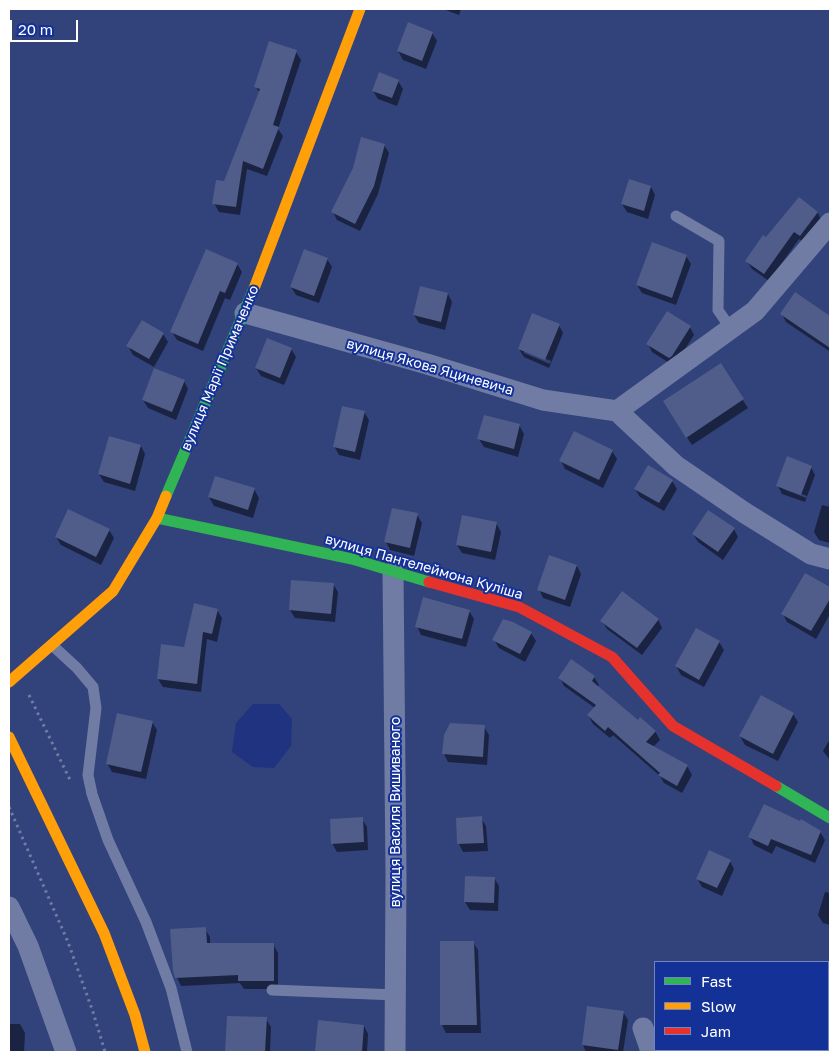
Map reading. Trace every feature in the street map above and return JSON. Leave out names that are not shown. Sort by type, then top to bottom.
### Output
[{"type":"street","name":"вулиця Марії Примаченко","points":[[9,682],[113,591],[157,518],[246,313],[360,9]]},
{"type":"street","points":[[830,223],[755,311],[617,411],[676,466],[745,513],[811,554],[830,559]]},
{"type":"street","name":"вулиця Якова Яциневича","points":[[246,313],[427,364],[543,400],[617,411]]},
{"type":"street","name":"вулиця Пантелеймона Куліша","points":[[157,518],[352,559],[519,607],[612,657],[673,726],[830,818]]},
{"type":"street","name":"вулиця Василя Вишиваного","points":[[394,572],[395,1052]]},
{"type":"street","points":[[9,737],[104,933],[135,1015],[145,1052]]},
{"type":"street","points":[[9,907],[28,946],[66,1052]]},
{"type":"street","points":[[643,1028],[650,1052]]},
{"type":"lane","points":[[676,216],[719,241],[718,310],[731,329]]},
{"type":"lane","points":[[52,645],[77,668],[93,687],[96,708],[88,775],[92,794],[108,840],[146,922],[170,988],[187,1052]]},
{"type":"lane","points":[[272,990],[396,995]]},
{"type":"path","points":[[9,807],[68,942],[105,1052]]},
{"type":"water","points":[[253,704],[279,704],[292,719],[291,746],[274,768],[253,767],[232,752],[236,723]]},
{"type":"building","points":[[408,22],[433,32],[422,61],[397,51]]},
{"type":"building","points":[[269,41],[297,50],[273,125],[279,127],[263,169],[243,161],[236,207],[212,204],[216,180],[224,181],[260,89],[254,87]]},
{"type":"building","points":[[379,72],[399,80],[392,98],[372,91]]},
{"type":"building","points":[[361,137],[385,144],[374,186],[355,224],[331,212],[353,168]]},
{"type":"building","points":[[629,179],[651,186],[644,211],[621,204]]},
{"type":"building","points":[[799,197],[818,212],[800,236],[794,232],[764,274],[745,261],[763,235],[766,237]]},
{"type":"building","points":[[652,242],[687,255],[672,298],[636,285]]},
{"type":"building","points":[[206,249],[238,263],[225,293],[220,291],[198,344],[170,332]]},
{"type":"building","points":[[304,249],[328,258],[314,296],[290,287]]},
{"type":"building","points":[[420,286],[448,293],[441,322],[413,315]]},
{"type":"building","points":[[795,292],[830,316],[830,348],[780,314]]},
{"type":"building","points":[[667,311],[691,326],[669,358],[646,344]]},
{"type":"building","points":[[532,313],[560,324],[545,360],[518,349]]},
{"type":"building","points":[[142,320],[164,333],[149,359],[126,346]]},
{"type":"building","points":[[267,338],[292,348],[280,378],[255,368]]},
{"type":"building","points":[[721,363],[744,399],[686,438],[663,401]]},
{"type":"building","points":[[154,368],[185,380],[172,412],[142,400]]},
{"type":"building","points":[[342,406],[365,411],[355,452],[333,447]]},
{"type":"building","points":[[484,415],[520,424],[514,449],[477,439]]},
{"type":"building","points":[[574,431],[613,450],[599,480],[559,461]]},
{"type":"building","points":[[109,436],[141,445],[130,484],[98,474]]},
{"type":"building","points":[[787,456],[812,466],[801,495],[776,486]]},
{"type":"building","points":[[648,465],[673,480],[659,503],[634,489]]},
{"type":"building","points":[[215,476],[255,488],[248,510],[208,497]]},
{"type":"building","points":[[392,508],[418,513],[410,548],[384,542]]},
{"type":"building","points":[[68,509],[110,529],[96,557],[55,537]]},
{"type":"building","points":[[708,510],[735,528],[718,552],[692,534]]},
{"type":"building","points":[[462,515],[497,522],[491,552],[456,545]]},
{"type":"building","points":[[549,555],[577,565],[565,600],[537,590]]},
{"type":"building","points":[[805,573],[830,587],[830,599],[811,631],[781,614]]},
{"type":"building","points":[[291,580],[334,583],[331,614],[289,610]]},
{"type":"building","points":[[622,591],[659,619],[637,648],[600,621]]},
{"type":"building","points":[[423,597],[470,610],[462,639],[415,627]]},
{"type":"building","points":[[194,603],[218,609],[212,634],[203,632],[197,684],[157,679],[161,644],[184,647]]},
{"type":"building","points":[[503,619],[532,632],[520,654],[492,640]]},
{"type":"building","points":[[696,628],[720,641],[699,680],[675,666]]},
{"type":"building","points":[[571,659],[595,676],[592,681],[638,720],[640,717],[656,731],[646,742],[688,765],[677,786],[658,775],[660,773],[608,727],[605,731],[587,715],[596,705],[558,678]]},
{"type":"building","points":[[761,695],[794,713],[773,754],[739,736]]},
{"type":"building","points":[[117,713],[153,721],[141,772],[106,764]]},
{"type":"building","points":[[450,723],[485,725],[483,757],[442,754],[444,735]]},
{"type":"building","points":[[764,804],[800,821],[801,819],[821,831],[811,855],[771,839],[768,846],[748,837]]},
{"type":"building","points":[[482,816],[484,843],[457,844],[456,818]]},
{"type":"building","points":[[363,817],[364,842],[331,844],[330,819]]},
{"type":"building","points":[[709,850],[731,860],[717,888],[696,879]]},
{"type":"building","points":[[465,876],[495,877],[494,903],[464,902]]},
{"type":"building","points":[[206,927],[207,943],[274,943],[274,981],[238,981],[238,975],[175,978],[170,929]]},
{"type":"building","points":[[440,941],[474,941],[477,1025],[440,1025]]},
{"type":"building","points":[[587,1006],[624,1011],[618,1050],[582,1045]]},
{"type":"building","points":[[227,1016],[267,1017],[265,1052],[225,1052]]},
{"type":"building","points":[[318,1020],[364,1025],[362,1052],[315,1052]]},
{"type":"traffic: fast","points":[[166,496],[255,286]]},
{"type":"traffic: fast","points":[[157,518],[352,559],[429,582]]},
{"type":"traffic: fast","points":[[776,786],[830,818]]},
{"type":"traffic: slow","points":[[255,286],[360,9]]},
{"type":"traffic: slow","points":[[9,682],[113,591],[157,518],[166,496]]},
{"type":"traffic: slow","points":[[9,737],[104,933],[135,1015],[145,1052]]},
{"type":"traffic: jam","points":[[429,582],[519,607],[612,657],[673,726],[776,786]]}]
